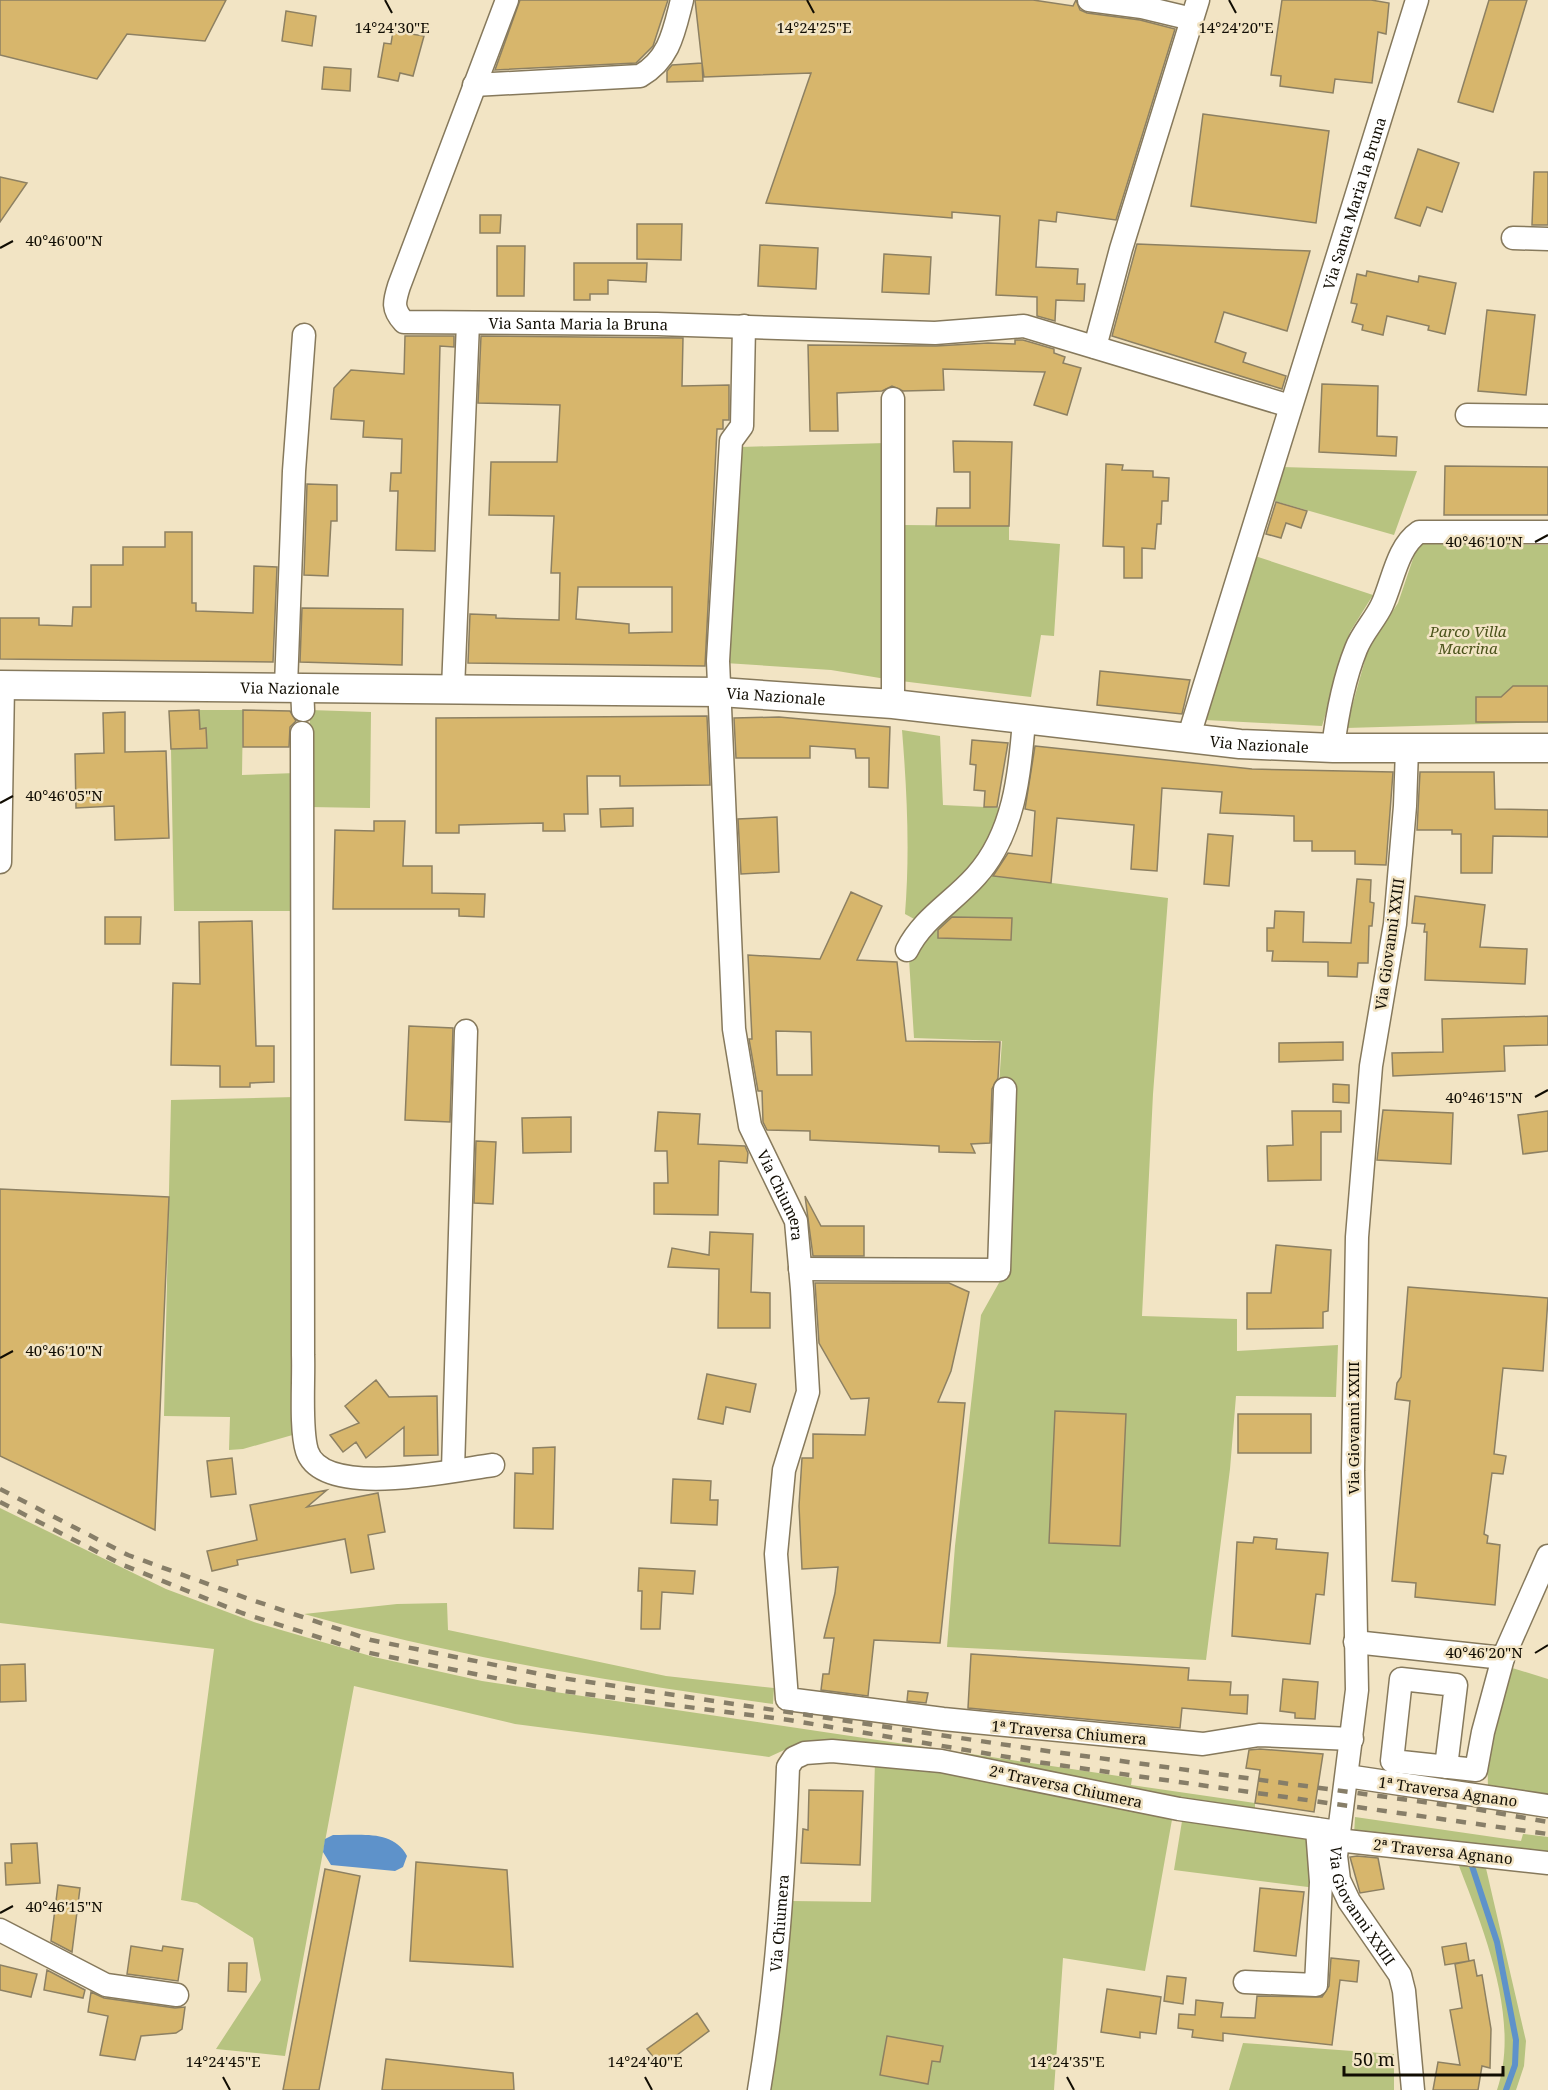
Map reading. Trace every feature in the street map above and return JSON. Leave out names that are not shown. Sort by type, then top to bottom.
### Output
[{"type":"main road","name":"Via Nazionale","points":[[2,685],[297,694],[445,689],[720,692],[893,704],[1188,739],[1333,748],[1548,748]]},
{"type":"street","name":"Via Santa Maria la Bruna","points":[[507,0],[394,304],[396,314],[404,322],[744,326],[935,333],[1024,326],[1290,406]]},
{"type":"street","points":[[474,85],[640,76],[654,68],[667,52],[682,0]]},
{"type":"street","points":[[1089,0],[1142,7],[1195,9],[1121,249],[1095,346]]},
{"type":"street","name":"Via Santa Maria la Bruna","points":[[1188,739],[1417,0]]},
{"type":"street","points":[[1513,238],[1548,239]]},
{"type":"street","points":[[445,689],[468,323]]},
{"type":"street","name":"Via Chiumera","points":[[744,326],[742,426],[731,441],[718,661],[734,1029],[738,1063],[750,1126],[796,1221],[800,1269],[808,1392],[784,1470],[776,1554],[787,1699]]},
{"type":"street","points":[[297,694],[294,471],[304,335]]},
{"type":"street","points":[[445,689],[453,360]]},
{"type":"street","points":[[893,399],[893,704]]},
{"type":"street","points":[[1467,415],[1548,416]]},
{"type":"street","points":[[1333,748],[1337,718],[1356,648],[1381,606],[1400,557],[1412,536],[1419,532],[1548,532]]},
{"type":"street","points":[[0,862],[2,685]]},
{"type":"street","points":[[907,950],[916,933],[932,915],[975,877],[1001,838],[1014,800],[1024,720]]},
{"type":"street","points":[[302,733],[305,1442],[307,1454],[320,1468],[364,1480],[493,1464]]},
{"type":"street","name":"Via Giovanni XXIII","points":[[1407,749],[1405,806],[1395,924],[1371,1066],[1357,1237],[1353,1471],[1357,1690],[1347,1776],[1331,1834],[1338,1880],[1349,1901],[1400,1975],[1404,1991],[1413,2090]]},
{"type":"street","points":[[453,1470],[466,1031]]},
{"type":"street","points":[[800,1269],[999,1270],[1005,1089]]},
{"type":"street","points":[[1446,1767],[1476,1770],[1483,1732],[1503,1658],[1548,1556]]},
{"type":"street","points":[[1355,1642],[1503,1658]]},
{"type":"street","name":"1ª Traversa Chiumera","points":[[787,1699],[943,1719],[1203,1744],[1259,1735],[1352,1739]]},
{"type":"street","name":"2ª Traversa Chiumera","points":[[794,1758],[804,1753],[832,1751],[941,1761],[1179,1809],[1331,1834]]},
{"type":"street","name":"Via Chiumera","points":[[759,2090],[772,2013],[783,1894],[788,1767],[794,1758]]},
{"type":"street","name":"1ª Traversa Agnano","points":[[1347,1776],[1548,1806]]},
{"type":"street","points":[[1245,1982],[1316,1985],[1321,1882],[1331,1834]]},
{"type":"street","name":"2ª Traversa Agnano","points":[[1331,1834],[1548,1863]]},
{"type":"street","points":[[0,1929],[106,1985],[177,1995]]},
{"type":"green space","points":[[886,443],[886,679],[831,670],[725,663],[741,447]]},
{"type":"green space","points":[[1282,467],[1417,471],[1394,535],[1271,500]]},
{"type":"green space","points":[[903,525],[1009,526],[1009,540],[1060,544],[1054,636],[1041,635],[1031,697],[901,681]]},
{"type":"green space","name":"Parco Villa Macrina","points":[[1423,544],[1548,545],[1548,722],[1346,728],[1368,649],[1398,603],[1417,547]]},
{"type":"green space","points":[[1255,556],[1373,595],[1350,632],[1322,726],[1205,720]]},
{"type":"green space","points":[[199,710],[243,710],[242,775],[296,773],[299,911],[174,911],[171,749],[207,747],[206,729],[200,729]]},
{"type":"green space","points":[[310,710],[371,712],[370,808],[309,807]]},
{"type":"green space","points":[[902,730],[940,736],[943,805],[1006,808],[971,871],[916,920],[905,914],[907,822]]},
{"type":"green space","points":[[990,875],[1168,898],[1153,1094],[1142,1316],[1237,1319],[1237,1351],[1338,1345],[1336,1397],[1236,1396],[1230,1469],[1206,1660],[947,1647],[955,1546],[981,1315],[1005,1272],[999,1085],[1002,1041],[914,1038],[909,959],[929,925]]},
{"type":"green space","points":[[295,1097],[296,1434],[243,1449],[229,1450],[230,1417],[164,1416],[171,1100]]},
{"type":"green space","points":[[0,1508],[166,1589],[257,1623],[374,1657],[482,1681],[1132,1778],[1131,1785],[1255,1803],[1255,1809],[793,1746],[769,1757],[515,1724],[354,1686],[285,2056],[216,2049],[261,1980],[253,1938],[197,1903],[181,1900],[214,1649],[0,1623]]},
{"type":"green space","points":[[447,1603],[448,1630],[666,1676],[774,1688],[773,1704],[655,1687],[478,1656],[362,1630],[304,1614],[397,1604]]},
{"type":"green space","points":[[1509,1667],[1548,1679],[1548,1799],[1488,1789],[1487,1740]]},
{"type":"green space","points":[[875,1761],[948,1767],[1173,1814],[1145,1971],[1063,1958],[1054,2090],[768,2090],[792,1901],[871,1902]]},
{"type":"green space","points":[[1183,1815],[1312,1840],[1316,1888],[1174,1870]]},
{"type":"green space","points":[[1355,1817],[1521,1841],[1523,1834],[1548,1837],[1548,1855],[1354,1835]]},
{"type":"green space","points":[[1457,1861],[1485,1864],[1526,2041],[1524,2066],[1516,2090],[1497,2090],[1503,2063],[1505,2034],[1502,2004],[1496,1974],[1478,1915]]},
{"type":"green space","points":[[1243,2043],[1394,2054],[1394,2090],[1229,2090]]},
{"type":"water","points":[[333,1835],[374,1836],[393,1841],[407,1856],[403,1867],[395,1871],[331,1865],[323,1852],[325,1839]]},
{"type":"building","points":[[0,0],[226,0],[205,41],[127,34],[97,79],[0,55]]},
{"type":"building","points":[[520,0],[668,0],[653,46],[636,63],[495,70]]},
{"type":"building","points":[[695,0],[1033,0],[1073,6],[1076,0],[1080,10],[1087,13],[1140,20],[1175,29],[1116,220],[1057,212],[1056,222],[1039,220],[1036,267],[1078,269],[1077,284],[1085,284],[1084,301],[1056,300],[1055,321],[1037,316],[1037,297],[996,295],[1000,216],[952,212],[952,218],[766,203],[811,73],[704,77]]},
{"type":"building","points":[[1282,0],[1371,0],[1389,3],[1386,34],[1378,32],[1372,83],[1335,79],[1333,93],[1280,86],[1281,76],[1271,75]]},
{"type":"building","points":[[1489,0],[1527,0],[1493,112],[1458,102]]},
{"type":"building","points":[[286,11],[316,16],[312,46],[282,41]]},
{"type":"building","points":[[393,31],[424,36],[413,76],[400,73],[398,81],[378,77],[384,43],[391,44]]},
{"type":"building","points":[[702,63],[703,81],[667,82],[667,71],[672,65]]},
{"type":"building","points":[[324,67],[351,69],[350,91],[322,89]]},
{"type":"building","points":[[1203,114],[1329,131],[1316,223],[1191,206]]},
{"type":"building","points":[[1418,149],[1459,163],[1442,212],[1427,207],[1420,226],[1395,218]]},
{"type":"building","points":[[1534,172],[1548,172],[1548,225],[1532,225]]},
{"type":"building","points":[[0,177],[27,183],[0,222]]},
{"type":"building","points":[[480,215],[501,215],[500,233],[480,233]]},
{"type":"building","points":[[637,224],[682,224],[681,260],[637,259]]},
{"type":"building","points":[[1137,244],[1310,251],[1287,331],[1224,312],[1215,342],[1246,353],[1243,362],[1286,376],[1282,389],[1112,336]]},
{"type":"building","points":[[760,245],[818,248],[816,289],[758,286]]},
{"type":"building","points":[[497,246],[525,246],[524,296],[497,296]]},
{"type":"building","points":[[884,254],[931,257],[929,294],[882,292]]},
{"type":"building","points":[[574,263],[647,263],[646,282],[608,280],[608,294],[590,294],[590,300],[574,300]]},
{"type":"building","points":[[1367,271],[1418,282],[1419,276],[1456,283],[1445,334],[1428,330],[1429,326],[1387,316],[1383,335],[1362,330],[1363,325],[1352,322],[1357,304],[1351,303],[1357,274],[1366,276]]},
{"type":"building","points":[[1487,310],[1535,315],[1526,395],[1478,391]]},
{"type":"building","points":[[405,336],[454,336],[454,347],[440,346],[435,551],[396,550],[398,491],[390,491],[391,473],[401,473],[402,439],[363,437],[364,421],[331,419],[334,388],[351,370],[404,374]]},
{"type":"building","points":[[481,336],[683,338],[682,386],[729,385],[729,420],[723,420],[723,429],[717,429],[705,666],[468,663],[470,614],[496,615],[496,618],[559,620],[560,573],[551,573],[554,516],[489,515],[491,462],[557,462],[560,405],[478,403]],"holes":[[[578,587],[672,587],[672,632],[629,633],[629,624],[576,619]]]},
{"type":"building","points":[[1015,340],[1054,349],[1054,353],[1065,357],[1063,363],[1081,368],[1067,415],[1034,405],[1045,372],[943,369],[944,390],[903,391],[892,386],[882,391],[837,393],[838,431],[810,431],[808,345],[936,346],[1015,344]]},
{"type":"building","points":[[1322,384],[1378,386],[1377,436],[1397,437],[1396,456],[1319,452]]},
{"type":"building","points":[[953,441],[1012,442],[1009,526],[936,526],[937,508],[970,508],[970,472],[954,472]]},
{"type":"building","points":[[1106,464],[1123,465],[1122,470],[1153,471],[1153,477],[1169,478],[1168,501],[1162,501],[1161,524],[1157,524],[1155,549],[1142,548],[1142,578],[1124,578],[1124,547],[1103,546]]},
{"type":"building","points":[[1445,466],[1548,467],[1548,515],[1444,515]]},
{"type":"building","points":[[307,484],[337,485],[337,521],[331,521],[328,576],[304,575]]},
{"type":"building","points":[[1276,502],[1307,511],[1301,528],[1286,523],[1281,538],[1266,534]]},
{"type":"building","points":[[165,532],[192,532],[192,603],[196,603],[196,611],[253,613],[254,566],[277,567],[273,662],[0,659],[0,618],[39,618],[39,625],[72,626],[73,607],[91,607],[91,565],[123,565],[123,547],[165,547]]},
{"type":"building","points":[[302,608],[403,609],[402,665],[300,662]]},
{"type":"building","points":[[1100,671],[1190,680],[1182,714],[1097,705]]},
{"type":"building","points":[[1513,686],[1548,686],[1548,722],[1476,722],[1476,697],[1501,697]]},
{"type":"building","points":[[199,710],[200,729],[206,728],[207,748],[171,749],[169,711]]},
{"type":"building","points":[[243,710],[290,711],[296,721],[290,727],[289,747],[243,747]]},
{"type":"building","points":[[125,712],[125,752],[166,751],[169,838],[115,840],[114,806],[76,808],[75,754],[104,753],[103,713]]},
{"type":"building","points":[[707,716],[710,785],[620,786],[620,776],[587,776],[588,814],[564,814],[565,831],[543,831],[543,823],[459,825],[459,833],[436,833],[436,718]]},
{"type":"building","points":[[779,717],[890,727],[888,788],[869,787],[869,758],[856,758],[855,749],[810,746],[810,758],[736,758],[734,718]]},
{"type":"building","points":[[972,740],[1008,743],[997,807],[984,807],[985,791],[974,790],[976,765],[970,764]]},
{"type":"building","points":[[1035,746],[1252,769],[1393,772],[1386,865],[1355,864],[1355,851],[1312,851],[1312,841],[1294,841],[1294,816],[1220,813],[1222,792],[1162,788],[1157,871],[1131,869],[1134,825],[1057,818],[1051,883],[993,876],[1008,853],[1032,856],[1035,811],[1025,809]]},
{"type":"building","points":[[1420,772],[1494,772],[1495,809],[1548,810],[1548,837],[1493,836],[1492,873],[1461,873],[1461,834],[1452,834],[1452,830],[1417,830]]},
{"type":"building","points":[[633,808],[633,826],[601,827],[600,809]]},
{"type":"building","points":[[777,817],[779,872],[741,874],[738,819]]},
{"type":"building","points":[[374,821],[405,821],[403,866],[432,866],[432,893],[485,894],[484,917],[459,916],[459,909],[333,909],[335,830],[374,831]]},
{"type":"building","points":[[1208,834],[1233,836],[1229,886],[1204,884]]},
{"type":"building","points":[[1357,879],[1371,880],[1370,902],[1374,903],[1372,926],[1369,926],[1368,963],[1358,963],[1357,977],[1328,976],[1328,962],[1272,961],[1273,951],[1267,951],[1267,928],[1274,928],[1275,911],[1304,912],[1303,942],[1351,943]]},
{"type":"building","points":[[851,892],[882,906],[857,960],[897,962],[906,1041],[1000,1042],[998,1078],[992,1089],[990,1143],[971,1144],[975,1153],[939,1152],[939,1146],[810,1140],[810,1131],[767,1130],[763,1122],[762,1091],[758,1091],[749,1039],[752,1039],[748,955],[820,959]],"holes":[[[776,1031],[811,1032],[812,1075],[777,1075]]]},
{"type":"building","points":[[1415,896],[1485,905],[1480,947],[1527,949],[1525,984],[1425,980],[1427,932],[1424,932],[1425,924],[1412,923]]},
{"type":"building","points":[[105,917],[141,917],[140,944],[105,944]]},
{"type":"building","points":[[952,917],[1012,918],[1011,940],[938,938],[938,930]]},
{"type":"building","points":[[252,921],[256,1046],[274,1046],[274,1082],[250,1083],[250,1087],[220,1087],[220,1066],[171,1065],[173,983],[200,984],[199,922]]},
{"type":"building","points":[[1548,1016],[1548,1045],[1504,1046],[1505,1071],[1393,1076],[1392,1053],[1443,1052],[1442,1019]]},
{"type":"building","points":[[409,1026],[453,1028],[450,1122],[405,1120]]},
{"type":"building","points":[[1343,1042],[1343,1060],[1279,1062],[1279,1043]]},
{"type":"building","points":[[1333,1084],[1349,1085],[1349,1103],[1333,1102]]},
{"type":"building","points":[[1383,1110],[1453,1113],[1451,1164],[1377,1160]]},
{"type":"building","points":[[1292,1111],[1341,1111],[1341,1132],[1321,1132],[1321,1180],[1268,1181],[1267,1146],[1293,1145]]},
{"type":"building","points":[[1548,1111],[1548,1151],[1523,1154],[1518,1115]]},
{"type":"building","points":[[658,1112],[700,1114],[698,1144],[745,1146],[748,1153],[747,1163],[719,1161],[718,1215],[654,1214],[654,1183],[668,1183],[667,1151],[655,1151]]},
{"type":"building","points":[[571,1117],[571,1152],[523,1153],[522,1118]]},
{"type":"building","points":[[476,1141],[496,1142],[493,1204],[474,1203]]},
{"type":"building","points":[[0,1189],[169,1197],[155,1530],[0,1456]]},
{"type":"building","points":[[805,1196],[821,1226],[864,1226],[864,1256],[813,1256]]},
{"type":"building","points":[[710,1232],[753,1234],[751,1292],[770,1293],[770,1328],[718,1328],[719,1269],[668,1267],[672,1248],[709,1255]]},
{"type":"building","points":[[1276,1245],[1331,1250],[1328,1311],[1323,1312],[1323,1328],[1247,1329],[1247,1293],[1271,1293]]},
{"type":"building","points":[[815,1283],[949,1283],[969,1292],[951,1371],[938,1402],[965,1403],[940,1643],[874,1640],[868,1696],[821,1690],[823,1674],[829,1674],[834,1638],[824,1638],[835,1593],[838,1567],[802,1569],[799,1506],[802,1458],[813,1458],[813,1434],[865,1435],[869,1398],[851,1399],[819,1343]]},
{"type":"building","points":[[1408,1287],[1548,1298],[1543,1371],[1503,1368],[1494,1454],[1506,1456],[1503,1474],[1492,1473],[1484,1534],[1488,1536],[1487,1543],[1500,1545],[1495,1605],[1415,1597],[1416,1583],[1392,1581],[1410,1401],[1395,1399],[1397,1383],[1401,1377]]},
{"type":"building","points":[[707,1374],[756,1384],[750,1412],[726,1407],[723,1424],[698,1419]]},
{"type":"building","points":[[376,1380],[389,1397],[437,1396],[438,1455],[404,1456],[404,1427],[366,1458],[356,1442],[343,1452],[330,1435],[359,1423],[345,1406]]},
{"type":"building","points":[[1055,1411],[1126,1414],[1120,1546],[1049,1543]]},
{"type":"building","points":[[1238,1414],[1311,1414],[1311,1453],[1238,1453]]},
{"type":"building","points":[[555,1447],[553,1529],[514,1528],[515,1473],[533,1474],[533,1448]]},
{"type":"building","points":[[232,1458],[236,1494],[211,1497],[207,1461]]},
{"type":"building","points":[[673,1479],[711,1481],[710,1500],[718,1500],[717,1525],[671,1523]]},
{"type":"building","points":[[327,1490],[307,1507],[378,1493],[385,1532],[368,1535],[374,1569],[351,1573],[345,1539],[237,1560],[238,1565],[212,1571],[207,1551],[257,1540],[250,1505]]},
{"type":"building","points":[[1254,1537],[1277,1539],[1276,1549],[1328,1553],[1324,1595],[1316,1594],[1310,1644],[1232,1636],[1237,1542],[1253,1543]]},
{"type":"building","points":[[639,1568],[695,1571],[693,1594],[662,1592],[660,1629],[641,1629],[642,1591],[638,1591]]},
{"type":"building","points":[[971,1654],[1189,1668],[1188,1680],[1231,1682],[1230,1695],[1248,1695],[1247,1714],[1182,1708],[1180,1728],[968,1708]]},
{"type":"building","points":[[25,1664],[26,1701],[0,1702],[0,1665]]},
{"type":"building","points":[[1283,1679],[1318,1682],[1315,1719],[1295,1718],[1295,1713],[1280,1711]]},
{"type":"building","points":[[908,1691],[928,1693],[926,1703],[907,1701]]},
{"type":"building","points":[[1249,1750],[1323,1754],[1314,1812],[1255,1803],[1260,1770],[1246,1768]]},
{"type":"building","points":[[809,1790],[863,1791],[860,1865],[801,1863],[803,1829],[808,1830]]},
{"type":"building","points":[[37,1843],[40,1883],[6,1885],[5,1863],[12,1863],[11,1844]]},
{"type":"building","points":[[1350,1857],[1378,1858],[1384,1889],[1360,1893]]},
{"type":"building","points":[[416,1862],[507,1870],[513,1967],[410,1961]]},
{"type":"building","points":[[325,1869],[360,1876],[319,2090],[283,2090]]},
{"type":"building","points":[[58,1885],[80,1888],[72,1952],[51,1941]]},
{"type":"building","points":[[1260,1888],[1304,1892],[1296,1956],[1254,1951]]},
{"type":"building","points":[[1466,1943],[1469,1961],[1445,1965],[1442,1947]]},
{"type":"building","points":[[131,1946],[162,1951],[163,1946],[183,1949],[178,1981],[127,1974]]},
{"type":"building","points":[[1331,1958],[1359,1961],[1357,1982],[1340,1980],[1332,2045],[1223,2033],[1223,2041],[1192,2037],[1193,2030],[1178,2028],[1179,2014],[1195,2015],[1196,2000],[1223,2003],[1221,2017],[1255,2018],[1257,1996],[1322,1997],[1329,1986]]},
{"type":"building","points":[[1474,1960],[1477,1976],[1482,1975],[1491,2029],[1490,2068],[1482,2066],[1478,2090],[1433,2090],[1438,2062],[1460,2065],[1450,2010],[1462,2008],[1455,1964]]},
{"type":"building","points":[[229,1963],[247,1963],[246,1992],[228,1991]]},
{"type":"building","points":[[0,1965],[37,1974],[31,1997],[0,1990]]},
{"type":"building","points":[[47,1970],[85,1990],[83,1998],[44,1990]]},
{"type":"building","points":[[1167,1976],[1186,1978],[1183,2004],[1164,2001]]},
{"type":"building","points":[[1107,1989],[1161,1997],[1156,2034],[1140,2032],[1140,2038],[1101,2032]]},
{"type":"building","points":[[91,1992],[104,1998],[175,2008],[185,2007],[182,2029],[176,2033],[141,2036],[135,2060],[100,2055],[108,2016],[88,2012]]},
{"type":"building","points":[[697,2013],[709,2031],[661,2067],[647,2049]]},
{"type":"building","points":[[887,2036],[943,2046],[940,2062],[932,2061],[928,2084],[880,2075]]},
{"type":"building","points":[[386,2059],[513,2073],[514,2090],[382,2090]]},
{"type":"waterway","points":[[1472,1866],[1497,1942],[1516,2040],[1515,2065],[1506,2090]]},
{"type":"railway","points":[[0,1489],[128,1555],[371,1640],[555,1677],[1040,1750],[1475,1809],[1548,1822]]},
{"type":"railway","points":[[0,1502],[123,1565],[242,1613],[365,1652],[555,1690],[789,1720],[1037,1762],[1548,1834]]}]
